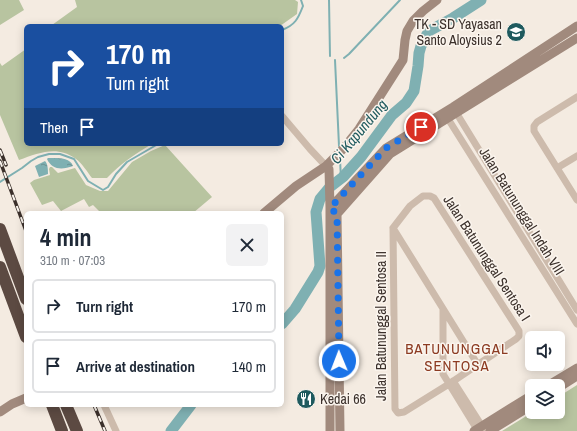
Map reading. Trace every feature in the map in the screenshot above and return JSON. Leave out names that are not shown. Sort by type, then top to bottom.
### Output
[{"type":"highway","points":[[0,229],[24,294]]},
{"type":"highway","points":[[0,267],[24,332]]},
{"type":"highway","points":[[53,407],[62,431]]},
{"type":"highway","points":[[67,407],[77,431]]},
{"type":"street","points":[[266,211],[296,186],[328,167],[359,130],[403,60],[405,40],[413,21],[437,0]]},
{"type":"street","points":[[330,431],[333,207],[386,148],[446,116],[577,26]]},
{"type":"street","points":[[455,110],[577,38]]},
{"type":"street","points":[[577,97],[537,122],[534,126],[534,131],[577,200]]},
{"type":"street","name":"Jalan Batununggal Indah VIII","points":[[455,110],[577,310]]},
{"type":"street","name":"Jalan Batununggal Indah VIII","points":[[446,116],[577,324]]},
{"type":"street","points":[[284,118],[300,138],[328,167],[333,207],[340,431]]},
{"type":"street","points":[[557,168],[577,156]]},
{"type":"street","name":"Jalan Batununggal Sentosa I","points":[[393,228],[410,206],[423,196],[430,196],[434,198],[519,331],[519,336],[516,339],[478,365]]},
{"type":"street","points":[[393,228],[478,365],[451,383]]},
{"type":"street","name":"Jalan Batununggal Sentosa II","points":[[393,228],[394,408],[398,413],[404,412],[451,383]]},
{"type":"street","points":[[443,309],[443,374],[451,383],[481,430]]},
{"type":"street","points":[[559,379],[577,368]]},
{"type":"street","points":[[565,384],[577,376]]},
{"type":"street","points":[[0,412],[12,404],[24,399]]},
{"type":"street","points":[[481,430],[525,400]]},
{"type":"street","points":[[105,407],[116,431]]},
{"type":"street","points":[[481,430],[525,408]]},
{"type":"green space","points":[[0,0],[19,0],[24,10],[0,25]]},
{"type":"green space","points":[[75,0],[295,0],[298,2],[297,14],[283,24],[53,24],[77,7]]},
{"type":"green space","points":[[24,50],[24,146],[149,146],[117,168],[107,178],[92,178],[83,165],[62,152],[55,151],[41,153],[19,160],[0,115],[0,63],[2,66]]},
{"type":"green space","points":[[166,146],[212,197],[195,211],[99,211],[93,205],[89,207],[84,199],[61,211],[53,201],[42,205],[30,183],[34,180],[50,175],[50,167],[58,173],[75,168],[86,185],[100,191],[108,191],[132,162],[151,151]]},
{"type":"green space","points":[[577,385],[577,431],[502,431],[525,417],[525,419],[565,419],[565,393]]},
{"type":"water","points":[[48,158],[59,158],[66,160],[73,166],[58,168],[49,163]]},
{"type":"water","points":[[45,161],[48,174],[39,177],[35,166]]},
{"type":"waterway","points":[[284,29],[293,24],[298,18],[303,6],[301,0]]},
{"type":"waterway","points":[[329,0],[330,56]]},
{"type":"waterway","points":[[344,58],[400,0]]},
{"type":"waterway","name":"Ci Kapundung","points":[[284,322],[295,309],[318,272],[320,266],[316,212],[320,199],[330,187],[343,177],[361,157],[392,115],[406,103],[414,91],[419,53],[429,31],[481,0]]},
{"type":"waterway","points":[[335,60],[339,146]]},
{"type":"waterway","points":[[0,182],[38,157],[49,154],[60,154],[74,159],[88,181],[103,190],[108,187],[116,174],[127,162],[155,146]]},
{"type":"waterway","points":[[340,159],[341,179]]},
{"type":"waterway","name":"Ci Kapundung","points":[[171,431],[189,407]]},
{"type":"railway","points":[[0,150],[6,165]]},
{"type":"railway","points":[[0,161],[24,226]]},
{"type":"railway","points":[[95,407],[105,431]]},
{"type":"place","name":"TK - SD Yayasan Santo Aloysius 2","points":[[516,32]]},
{"type":"place","name":"Kedai 66","points":[[306,399]]},
{"type":"district","name":"BATUNUNGGAL SENTOSA","points":[[457,358]]},
{"type":"route","points":[[339,361],[337,214],[330,208],[386,148],[421,127]]}]
